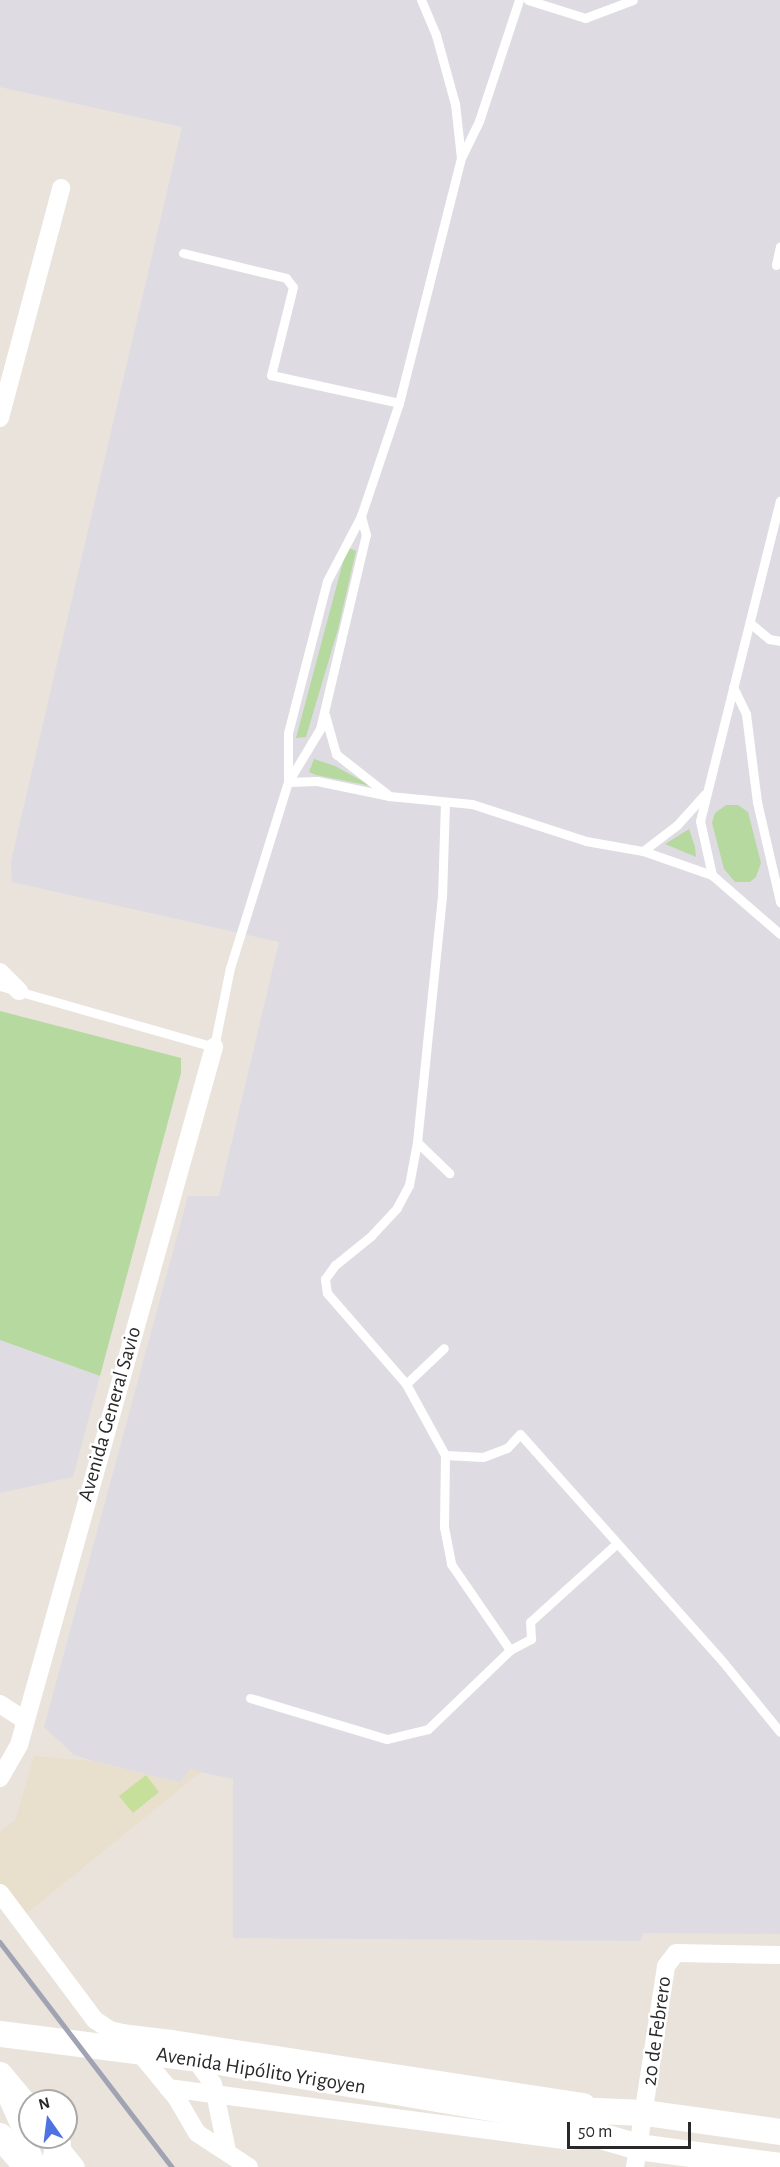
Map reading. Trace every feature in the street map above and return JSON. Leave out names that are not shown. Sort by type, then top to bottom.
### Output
[{"type":"street","points":[[0,418],[61,188]]},
{"type":"street","points":[[0,972],[19,991]]},
{"type":"street","name":"Avenida General Savio","points":[[0,1778],[14,1759],[214,1047]]},
{"type":"street","points":[[0,1704],[25,1720]]},
{"type":"street","points":[[0,1893],[95,2020],[110,2030],[433,2080],[528,2091],[580,2100],[600,2110]]},
{"type":"street","name":"20 de Febrero","points":[[637,2157],[666,1966],[676,1953],[780,1955]]},
{"type":"street","points":[[123,2033],[168,2088],[197,2133],[249,2167]]},
{"type":"street","name":"Avenida Hipólito Yrigoyen","points":[[0,2034],[213,2061],[522,2112],[608,2137],[637,2157],[780,2166]]},
{"type":"street","points":[[171,2039],[198,2062],[215,2094],[227,2151]]},
{"type":"street","points":[[0,2075],[18,2097]]},
{"type":"street","points":[[0,2081],[38,2167]]},
{"type":"street","points":[[168,2088],[570,2140],[608,2137]]},
{"type":"street","name":"Avenida Hipólito Yrigoyen","points":[[522,2112],[600,2110],[645,2113],[780,2132]]},
{"type":"street","points":[[0,2136],[27,2167]]},
{"type":"street","points":[[54,2150],[76,2167]]},
{"type":"lane","points":[[421,0],[436,35],[455,104],[461,158]]},
{"type":"lane","points":[[288,782],[288,733],[327,581],[361,516],[399,403],[461,158],[479,121],[519,0]]},
{"type":"lane","points":[[528,0],[585,18],[633,0]]},
{"type":"lane","points":[[776,265],[780,246]]},
{"type":"lane","points":[[183,253],[286,278],[293,287],[271,375],[399,403]]},
{"type":"lane","points":[[712,875],[700,821],[780,501]]},
{"type":"lane","points":[[0,986],[214,1047],[230,968],[288,782],[314,741],[324,711],[366,535],[361,516]]},
{"type":"lane","points":[[750,623],[769,639],[780,641]]},
{"type":"lane","points":[[733,687],[746,714],[757,802],[780,902]]},
{"type":"lane","points":[[324,711],[336,754],[389,796]]},
{"type":"lane","points":[[288,782],[317,781],[389,796],[445,802],[510,814],[586,841],[643,851],[712,875],[780,934]]},
{"type":"lane","points":[[643,851],[677,825],[705,794]]},
{"type":"lane","points":[[445,802],[442,896],[417,1143],[409,1185],[397,1208],[370,1236],[335,1264],[325,1280],[327,1293],[406,1384],[445,1455],[444,1527],[451,1564],[510,1650]]},
{"type":"lane","points":[[417,1143],[450,1173]]},
{"type":"lane","points":[[406,1384],[444,1348]]},
{"type":"lane","points":[[445,1455],[483,1457],[507,1448],[520,1434],[723,1662],[780,1732]]},
{"type":"lane","points":[[250,1698],[387,1738],[428,1729],[510,1650],[531,1639],[530,1622],[616,1544]]},
{"type":"shaded area","points":[[0,0],[780,0],[780,1934],[644,1933],[640,1941],[233,1938],[233,1779],[190,1770],[180,1783],[93,1761],[74,1755],[44,1727],[188,1196],[219,1196],[279,942],[12,882],[11,861],[182,127],[0,87]]},
{"type":"shaded area","points":[[0,1340],[100,1376],[73,1477],[0,1493]]},
{"type":"shaded area","points":[[34,1756],[93,1761],[180,1783],[190,1769],[201,1772],[21,1918],[0,1892],[0,1832],[16,1819]]},
{"type":"green space","points":[[347,547],[356,551],[338,629],[306,737],[296,738]]},
{"type":"green space","points":[[314,759],[335,766],[371,786],[309,772]]},
{"type":"green space","points":[[726,805],[738,805],[748,812],[761,863],[756,877],[750,882],[735,882],[724,869],[712,823],[715,813]]},
{"type":"green space","points":[[689,829],[695,847],[696,857],[665,844]]},
{"type":"green space","points":[[0,1011],[181,1058],[181,1073],[100,1376],[0,1340]]},
{"type":"green space","points":[[146,1775],[159,1792],[133,1813],[119,1796]]},
{"type":"railway","points":[[0,1942],[172,2167]]}]
